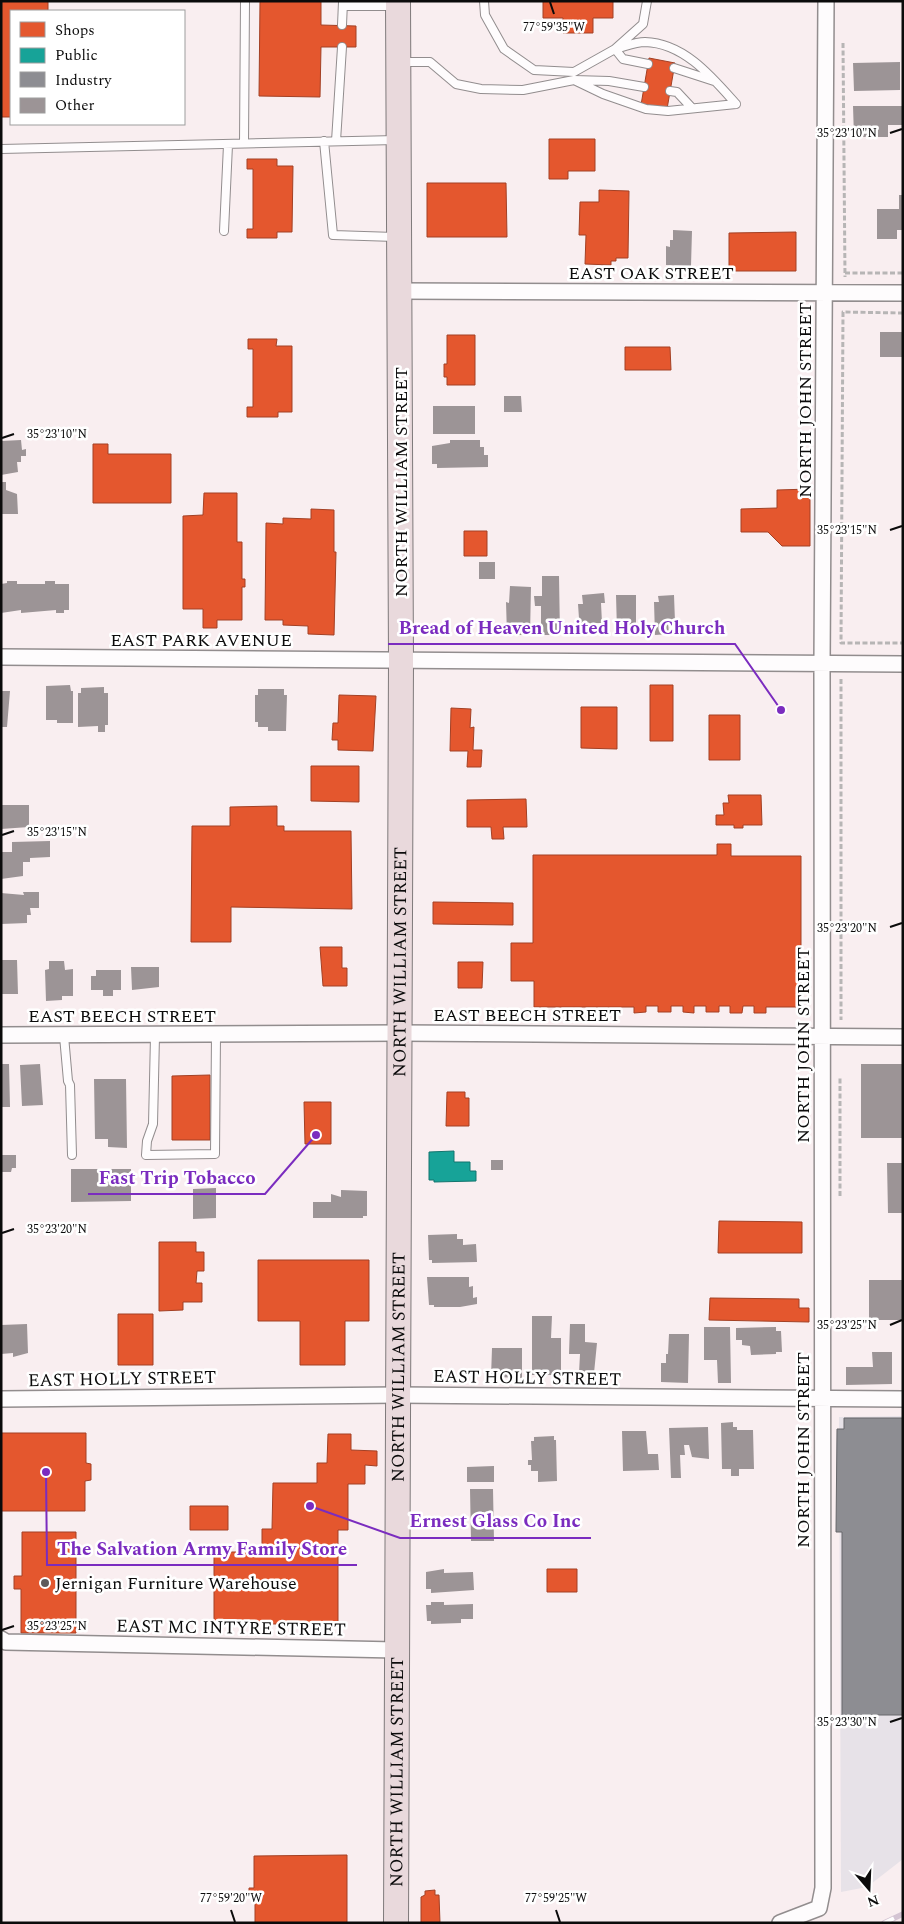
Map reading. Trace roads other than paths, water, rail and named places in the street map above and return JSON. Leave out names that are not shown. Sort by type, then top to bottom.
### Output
[{"type":"main road","name":"NORTH WILLIAM STREET","points":[[396,1923],[401,661],[398,4]]},
{"type":"street","name":"NORTH JOHN STREET","points":[[780,1923],[819,1908],[823,1888],[821,1399],[822,665],[826,1]]},
{"type":"street","name":"EAST OAK STREET","points":[[400,291],[903,293]]},
{"type":"street","name":"EAST PARK AVENUE","points":[[1,658],[822,665],[903,664]]},
{"type":"street","name":"EAST BEECH STREET","points":[[1,1035],[155,1036],[400,1033],[903,1037]]},
{"type":"street","name":"EAST HOLLY STREET","points":[[1,1400],[398,1395],[903,1399]]},
{"type":"street","name":"EAST MC INTYRE STREET","points":[[3,1641],[396,1650]]},
{"type":"lane","points":[[244,143],[245,1]]},
{"type":"lane","points":[[484,1],[485,15],[504,49],[534,70],[644,87]]},
{"type":"lane","points":[[398,62],[430,62],[456,84],[481,89],[523,90],[574,76],[615,49],[643,24],[647,1]]},
{"type":"lane","points":[[342,25],[343,3],[398,4]]},
{"type":"lane","points":[[574,76],[603,94],[646,109],[668,111],[692,107],[736,104],[716,81],[689,58],[662,44],[643,42],[615,49]]},
{"type":"lane","points":[[336,141],[342,47]]},
{"type":"lane","points":[[615,49],[623,59],[648,64]]},
{"type":"lane","points":[[674,68],[716,81]]},
{"type":"lane","points":[[670,91],[677,92],[692,107]]},
{"type":"lane","points":[[1,149],[399,140]]},
{"type":"lane","points":[[324,141],[333,235],[400,237]]},
{"type":"lane","points":[[224,231],[228,145]]},
{"type":"lane","points":[[155,1036],[153,1124],[147,1141],[146,1155],[215,1154],[216,1035]]},
{"type":"lane","points":[[64,1036],[70,1085],[72,1156]]},
{"type":"railway","points":[[884,1923],[903,1914]]},
{"type":"place","name":"Bread of Heaven United Holy Church","points":[[781,710]]},
{"type":"place","name":"Fast Trip Tobacco","points":[[316,1135]]},
{"type":"place","name":"The Salvation Army Family Store","points":[[46,1472]]},
{"type":"place","name":"Ernest Glass Co Inc","points":[[310,1506]]},
{"type":"place","name":"Jernigan Furniture Warehouse","points":[[45,1583]]}]
